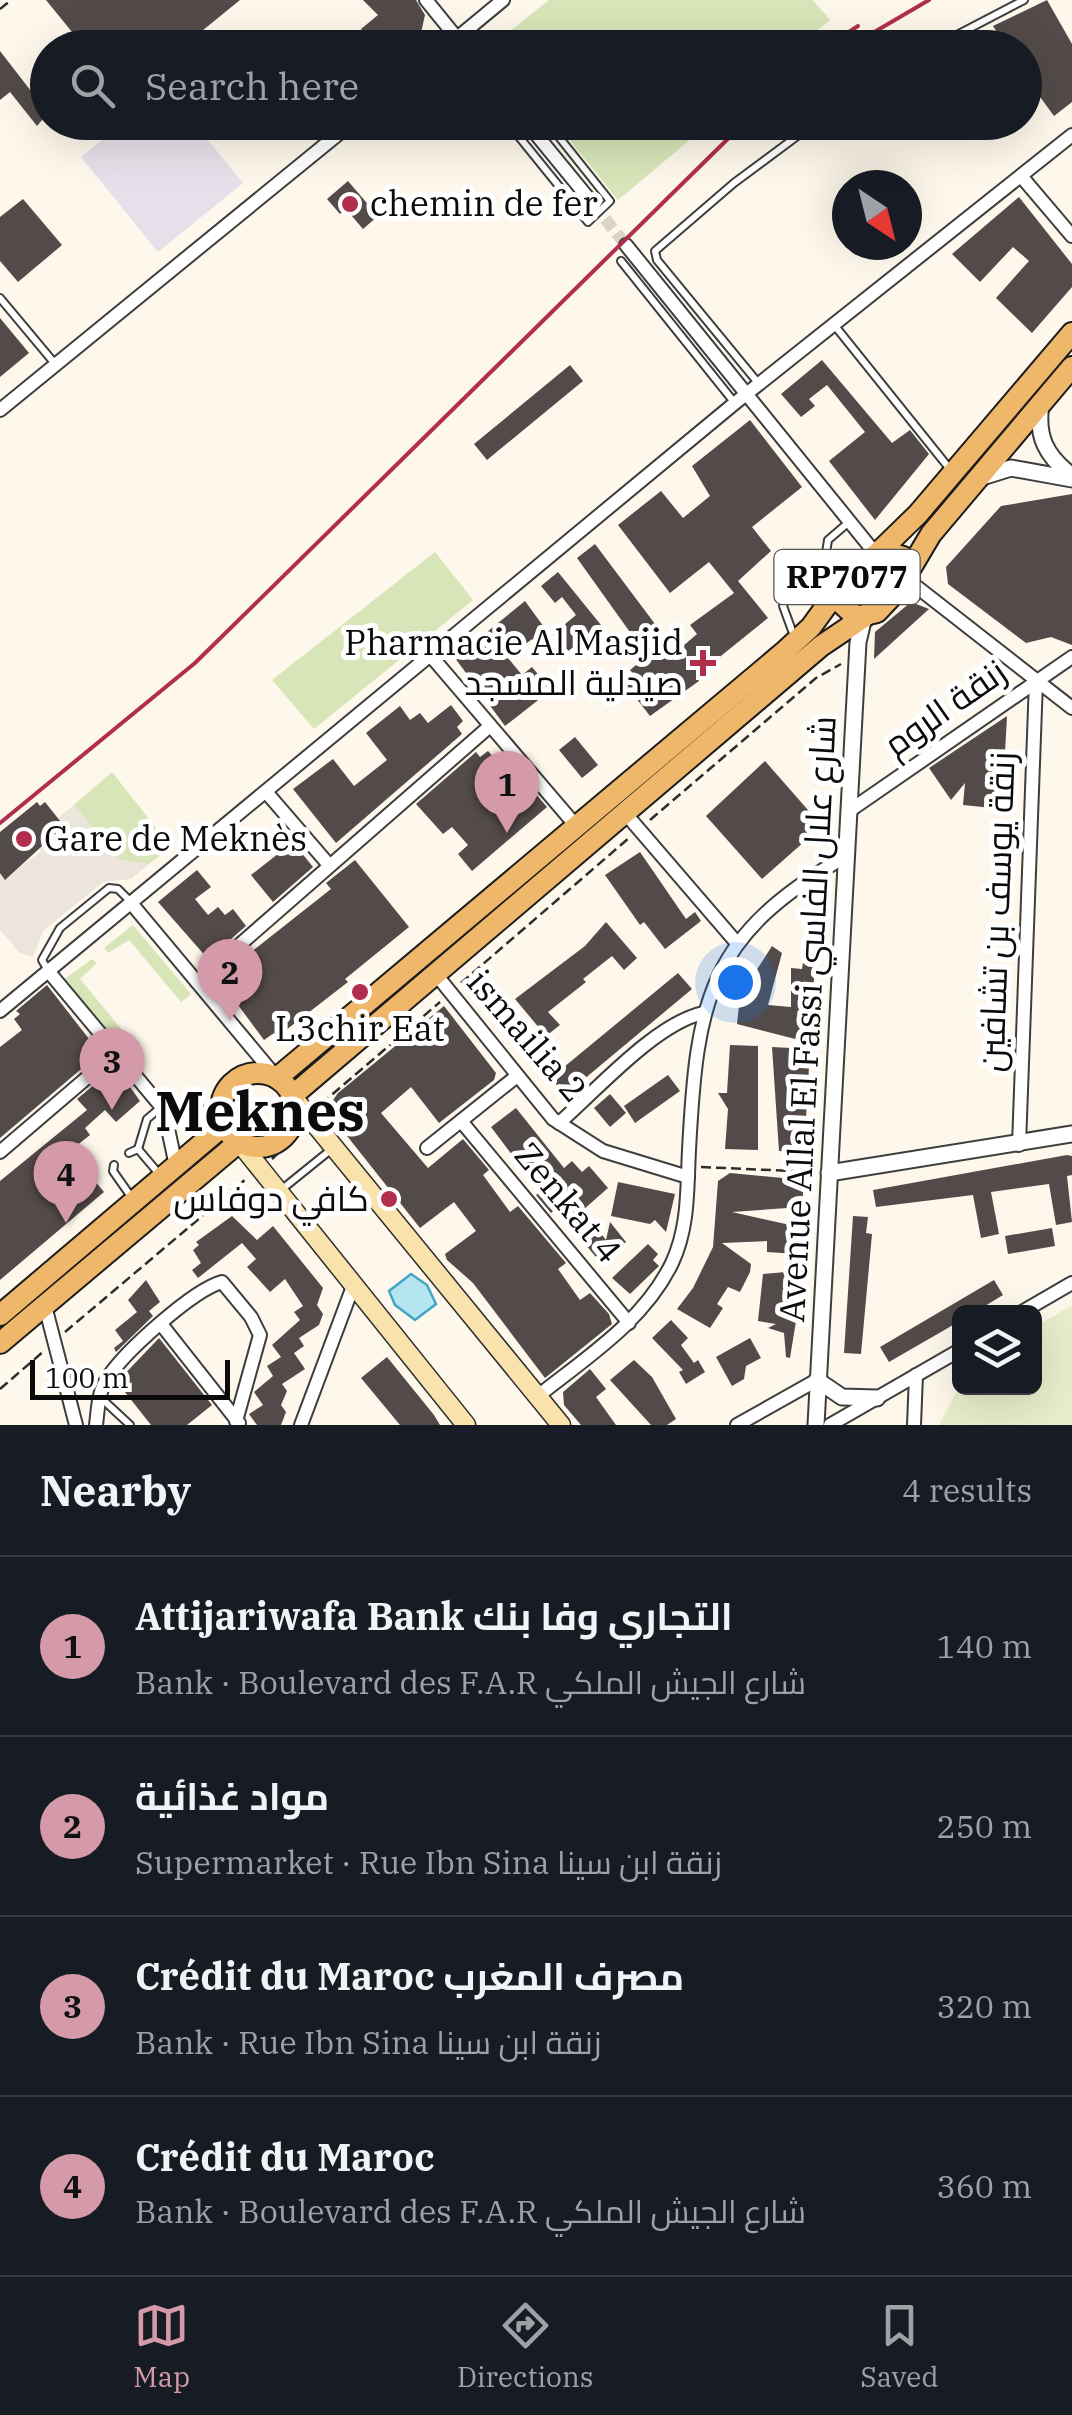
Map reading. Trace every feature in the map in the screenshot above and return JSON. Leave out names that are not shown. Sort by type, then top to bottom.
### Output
[{"type":"main road","name":"RP7077","points":[[0,1315],[169,1173],[223,1119],[226,1092],[243,1077],[266,1074],[276,1078],[796,640],[840,587],[954,473],[1072,333]]},
{"type":"main road","name":"RP7077","points":[[292,1096],[434,972],[632,821],[821,646],[877,612],[909,575],[931,534],[1072,367]]},
{"type":"main road","name":"RP7077","points":[[873,555],[897,552],[909,575]]},
{"type":"main road","name":"RP7077","points":[[840,587],[844,609],[864,617]]},
{"type":"main road","points":[[276,1078],[561,1425]]},
{"type":"main road","points":[[239,1142],[261,1147],[282,1138],[294,1119],[292,1096]]},
{"type":"main road","points":[[223,1119],[276,1194],[466,1425]]},
{"type":"main road","points":[[0,1343],[44,1302],[239,1142]]},
{"type":"street","points":[[426,0],[450,30]]},
{"type":"street","points":[[468,30],[503,0]]},
{"type":"street","points":[[0,1011],[753,388],[1072,135]]},
{"type":"street","points":[[0,410],[330,140]]},
{"type":"street","points":[[541,140],[594,205]]},
{"type":"street","points":[[1021,176],[1072,236]]},
{"type":"street","points":[[626,245],[753,388],[873,555]]},
{"type":"street","points":[[1041,402],[1039,428],[1044,448],[1072,477]]},
{"type":"street","points":[[978,478],[1012,468],[1072,477]]},
{"type":"street","points":[[909,575],[1072,708]]},
{"type":"street","name":"Avenue Allal El Fassi شارع علال الفاسي","points":[[816,1425],[864,617]]},
{"type":"street","points":[[431,656],[577,827]]},
{"type":"street","name":"زنقة الروم","points":[[852,808],[1072,657]]},
{"type":"street","name":"زنقة يوسف بن تشافين","points":[[1019,1145],[1036,681]]},
{"type":"street","points":[[197,982],[490,726]]},
{"type":"street","points":[[267,793],[329,865]]},
{"type":"street","points":[[632,821],[736,942]]},
{"type":"street","points":[[538,1396],[630,1323],[675,1258],[687,1214],[695,1050],[703,1013],[736,942],[806,879],[848,854]]},
{"type":"street","points":[[132,903],[276,1078]]},
{"type":"street","points":[[48,972],[163,1108],[169,1173]]},
{"type":"street","name":"ismailia 2","points":[[434,972],[559,1124],[604,1151],[688,1172]]},
{"type":"street","points":[[559,1124],[657,1038],[682,1019],[703,1013]]},
{"type":"street","points":[[0,1152],[117,1052]]},
{"type":"street","points":[[428,1148],[517,1076]]},
{"type":"street","points":[[163,1108],[223,1119]]},
{"type":"street","name":"Zenkat 4","points":[[461,1121],[630,1323]]},
{"type":"street","points":[[829,1172],[1072,1134]]},
{"type":"street","points":[[96,1425],[108,1377],[161,1324],[210,1286],[222,1282],[260,1335],[238,1423]]},
{"type":"street","points":[[1034,1305],[1072,1283]]},
{"type":"street","points":[[301,1425],[352,1289]]},
{"type":"street","points":[[44,1302],[76,1425]]},
{"type":"street","points":[[161,1324],[238,1423]]},
{"type":"street","points":[[830,1425],[952,1355]]},
{"type":"street","points":[[914,1425],[916,1375]]},
{"type":"street","points":[[737,1425],[817,1380],[842,1398],[877,1398]]},
{"type":"lane","points":[[966,30],[1024,0]]},
{"type":"lane","points":[[470,26],[473,30]]},
{"type":"lane","points":[[522,140],[588,222],[610,201],[561,140]]},
{"type":"lane","points":[[753,388],[657,260],[655,251],[734,183],[792,140]]},
{"type":"lane","points":[[621,261],[735,403]]},
{"type":"lane","points":[[0,298],[56,365]]},
{"type":"lane","points":[[834,325],[954,473]]},
{"type":"lane","points":[[850,522],[828,540],[823,555],[873,555]]},
{"type":"lane","points":[[795,577],[783,606],[796,640]]},
{"type":"lane","points":[[48,972],[42,960],[48,944],[72,918],[112,888],[132,903]]},
{"type":"lane","points":[[138,1150],[147,1120],[163,1108]]},
{"type":"lane","points":[[276,1194],[334,1147]]},
{"type":"lane","points":[[129,1153],[138,1150]]},
{"type":"lane","points":[[138,1150],[169,1173]]},
{"type":"lane","points":[[114,1165],[113,1171],[134,1201]]},
{"type":"lane","points":[[100,1398],[130,1425]]},
{"type":"path","points":[[0,8],[10,0]]},
{"type":"path","points":[[0,1389],[297,1137],[308,1114],[450,993],[632,821],[816,678],[844,663],[858,668]]},
{"type":"path","points":[[688,1172],[829,1172]]},
{"type":"shaded area","points":[[102,140],[208,140],[243,183],[158,252],[81,157]]},
{"type":"shaded area","points":[[74,805],[120,860],[149,864],[131,879],[103,882],[43,931],[33,957],[20,953],[0,930],[0,873],[5,879],[41,851],[38,846],[64,826],[58,818]]},
{"type":"green space","points":[[549,0],[813,0],[830,20],[818,30],[512,30]]},
{"type":"green space","points":[[570,140],[690,140],[618,200]]},
{"type":"green space","points":[[435,552],[473,600],[314,729],[272,680]]},
{"type":"green space","points":[[885,561],[896,568],[895,579],[872,601],[857,604],[851,591]]},
{"type":"green space","points":[[112,772],[171,847],[149,864],[120,860],[74,805]]},
{"type":"green space","points":[[133,925],[191,994],[181,1002],[129,940],[108,953],[104,948]]},
{"type":"green space","points":[[92,959],[97,963],[80,979],[132,1042],[121,1051],[62,981]]},
{"type":"green space","points":[[1072,1305],[1072,1425],[939,1425],[955,1395],[1042,1395],[1042,1323]]},
{"type":"water","points":[[411,1274],[427,1285],[436,1304],[415,1320],[395,1305],[389,1291]]},
{"type":"building","points":[[46,0],[240,0],[203,30],[70,30]]},
{"type":"building","points":[[363,0],[416,0],[425,15],[422,30],[362,30],[378,15]]},
{"type":"building","points":[[1047,0],[1072,44],[1072,102],[1054,116],[1042,100],[1042,30],[996,30],[993,26]]},
{"type":"building","points":[[0,51],[30,90],[30,117],[10,92],[0,100]]},
{"type":"building","name":"chemin de fer","points":[[348,181],[378,216],[363,229],[346,209],[340,214],[327,199]]},
{"type":"building","points":[[1019,197],[1072,264],[1072,287],[1032,333],[996,298],[1029,261],[1013,247],[980,282],[952,254]]},
{"type":"building","points":[[23,199],[62,245],[18,282],[0,261],[0,217]]},
{"type":"building","points":[[0,318],[29,353],[0,377]]},
{"type":"building","points":[[822,360],[892,443],[910,430],[929,454],[875,520],[829,461],[865,432],[827,385],[809,399],[815,406],[801,417],[781,394]]},
{"type":"building","points":[[570,365],[583,381],[487,460],[474,444]]},
{"type":"building","points":[[750,420],[802,487],[752,527],[771,551],[738,581],[768,618],[696,676],[699,681],[650,716],[626,685],[636,677],[630,670],[647,656],[577,558],[595,544],[676,652],[697,634],[690,625],[734,593],[709,562],[670,593],[618,525],[661,491],[683,518],[710,496],[692,466]]},
{"type":"building","points":[[1072,494],[1072,645],[1051,637],[1026,643],[948,584],[946,567],[1001,506]]},
{"type":"building","points":[[814,550],[815,562],[828,567],[803,588],[800,572],[789,571]]},
{"type":"building","points":[[558,572],[601,625],[567,652],[553,634],[576,615],[562,597],[555,603],[541,586]]},
{"type":"building","points":[[525,601],[549,634],[536,644],[532,639],[508,658],[522,675],[532,667],[551,690],[505,726],[455,658]]},
{"type":"building","points":[[911,602],[929,609],[874,659],[875,632]]},
{"type":"building","points":[[451,705],[463,721],[457,727],[462,734],[336,843],[293,789],[333,759],[354,786],[387,760],[366,733],[400,706],[410,720],[420,713],[428,723]]},
{"type":"building","points":[[1007,716],[1002,809],[963,805],[965,783],[951,800],[929,768]]},
{"type":"building","points":[[575,737],[598,765],[582,778],[559,750]]},
{"type":"building","points":[[488,751],[496,760],[502,755],[547,807],[472,871],[458,854],[468,845],[452,827],[443,834],[416,804],[476,752],[480,757]]},
{"type":"building","points":[[765,761],[822,826],[762,879],[706,816]]},
{"type":"building","name":"Gare de Meknès","points":[[37,802],[40,806],[45,802],[64,826],[5,880],[0,873],[0,832]]},
{"type":"building","points":[[293,842],[313,867],[273,902],[251,875]]},
{"type":"building","points":[[640,852],[686,919],[695,912],[701,921],[665,949],[644,922],[640,925],[605,875]]},
{"type":"building","points":[[355,860],[409,927],[345,979],[348,982],[277,1037],[274,1033],[264,1040],[218,978],[331,889],[326,883]]},
{"type":"building","points":[[197,870],[211,887],[195,899],[208,915],[218,907],[225,915],[233,909],[246,926],[208,959],[158,902]]},
{"type":"building","points":[[606,922],[637,958],[624,970],[612,956],[583,979],[586,982],[548,1012],[560,1025],[546,1036],[515,999],[585,946]]},
{"type":"building","points":[[808,931],[816,932],[811,1043],[737,1024],[740,996],[772,946],[782,953],[768,1005],[791,1007],[791,968],[802,969]]},
{"type":"building","points":[[678,973],[692,989],[565,1095],[546,1072],[559,1061],[564,1067]]},
{"type":"building","points":[[47,985],[100,1053],[0,1138],[0,1047],[22,1030],[14,1019],[20,1014],[16,1011]]},
{"type":"building","points":[[444,1006],[496,1073],[494,1080],[439,1123],[411,1087],[381,1113],[428,1168],[463,1139],[489,1170],[483,1175],[510,1212],[518,1206],[566,1263],[558,1269],[580,1300],[590,1293],[609,1314],[612,1324],[545,1378],[473,1283],[447,1260],[445,1254],[476,1231],[454,1202],[420,1228],[332,1117],[331,1103],[338,1093]]},
{"type":"building","points":[[730,1045],[758,1046],[758,1150],[725,1149],[728,1109],[718,1093],[727,1093]]},
{"type":"building","points":[[772,1047],[810,1049],[804,1152],[779,1151]]},
{"type":"building","points":[[112,1070],[118,1070],[140,1101],[116,1122],[105,1110],[85,1128],[90,1135],[47,1169],[63,1187],[85,1169],[104,1192],[0,1280],[0,1181],[87,1110],[77,1099]]},
{"type":"building","points":[[668,1075],[680,1091],[635,1123],[624,1106]]},
{"type":"building","points":[[610,1094],[626,1113],[610,1127],[594,1108]]},
{"type":"building","points":[[516,1108],[564,1168],[572,1161],[582,1172],[589,1166],[608,1188],[583,1210],[606,1240],[610,1222],[626,1242],[600,1262],[556,1209],[551,1213],[536,1195],[540,1192],[491,1127]]},
{"type":"building","points":[[1072,1156],[1072,1175],[1067,1176],[1072,1222],[1056,1225],[1049,1184],[991,1192],[999,1234],[981,1238],[973,1195],[876,1207],[873,1190]]},
{"type":"building","points":[[730,1173],[804,1180],[802,1207],[732,1212],[799,1227],[797,1254],[767,1252],[767,1241],[722,1243],[751,1264],[750,1272],[740,1292],[728,1287],[717,1304],[723,1308],[710,1328],[677,1309],[693,1288],[713,1247],[718,1181]]},
{"type":"building","points":[[618,1182],[675,1194],[666,1232],[655,1220],[650,1224],[611,1216]]},
{"type":"building","points":[[232,1216],[257,1240],[273,1226],[323,1288],[317,1305],[323,1314],[319,1325],[299,1338],[304,1346],[294,1353],[305,1369],[282,1384],[287,1391],[281,1405],[286,1412],[281,1425],[257,1425],[249,1414],[263,1405],[254,1392],[273,1376],[267,1366],[281,1357],[272,1345],[300,1320],[294,1312],[303,1306],[285,1279],[270,1292],[247,1267],[256,1259],[242,1243],[198,1278],[192,1270],[201,1263],[193,1250],[199,1245],[196,1242]]},
{"type":"building","points":[[853,1216],[868,1217],[866,1233],[872,1234],[861,1354],[844,1353]]},
{"type":"building","points":[[1052,1228],[1055,1246],[1008,1254],[1005,1236]]},
{"type":"building","points":[[648,1244],[658,1254],[653,1260],[659,1266],[630,1294],[612,1278]]},
{"type":"building","points":[[797,1271],[793,1314],[797,1315],[790,1358],[786,1357],[784,1333],[768,1328],[776,1324],[758,1321],[763,1274]]},
{"type":"building","points":[[146,1280],[160,1302],[149,1311],[153,1316],[116,1352],[114,1348],[123,1341],[115,1330],[137,1312],[128,1300]]},
{"type":"building","points":[[994,1280],[1003,1295],[987,1305],[952,1305],[952,1326],[889,1362],[880,1347]]},
{"type":"building","points":[[671,1320],[688,1338],[681,1345],[705,1372],[686,1384],[679,1372],[683,1370],[652,1338]]},
{"type":"building","points":[[159,1338],[212,1405],[187,1425],[151,1425],[117,1382]]},
{"type":"building","points":[[750,1338],[761,1358],[746,1366],[744,1379],[732,1386],[716,1357]]},
{"type":"building","points":[[387,1357],[440,1425],[400,1425],[361,1378]]},
{"type":"building","points":[[634,1360],[652,1377],[676,1419],[667,1425],[651,1425],[610,1380]]},
{"type":"building","points":[[590,1369],[606,1389],[596,1397],[616,1425],[581,1425],[564,1405],[563,1392]]},
{"type":"tunnel","points":[[594,205],[626,245]]},
{"type":"railway","points":[[878,30],[929,0]]},
{"type":"railway","points":[[852,30],[858,26]]},
{"type":"railway","points":[[0,823],[195,663],[727,140]]},
{"type":"place","name":"chemin de fer","points":[[350,204]]},
{"type":"place","name":"Pharmacie Al Masjid صيدلية المسجد","points":[[703,663]]},
{"type":"place","name":"Attijariwafa Bank التجاري وفا بنك","points":[[507,833]]},
{"type":"place","name":"Gare de Meknès","points":[[24,839]]},
{"type":"place","name":"L3chir Eat","points":[[360,992]]},
{"type":"place","name":"مواد غذائية","points":[[230,1021]]},
{"type":"place","name":"Crédit du Maroc مصرف المغرب","points":[[112,1110]]},
{"type":"place","name":"كافي دوفاس","points":[[389,1199]]},
{"type":"place","name":"Crédit du Maroc","points":[[66,1223]]},
{"type":"district","name":"Meknes","points":[[260,1112]]}]
